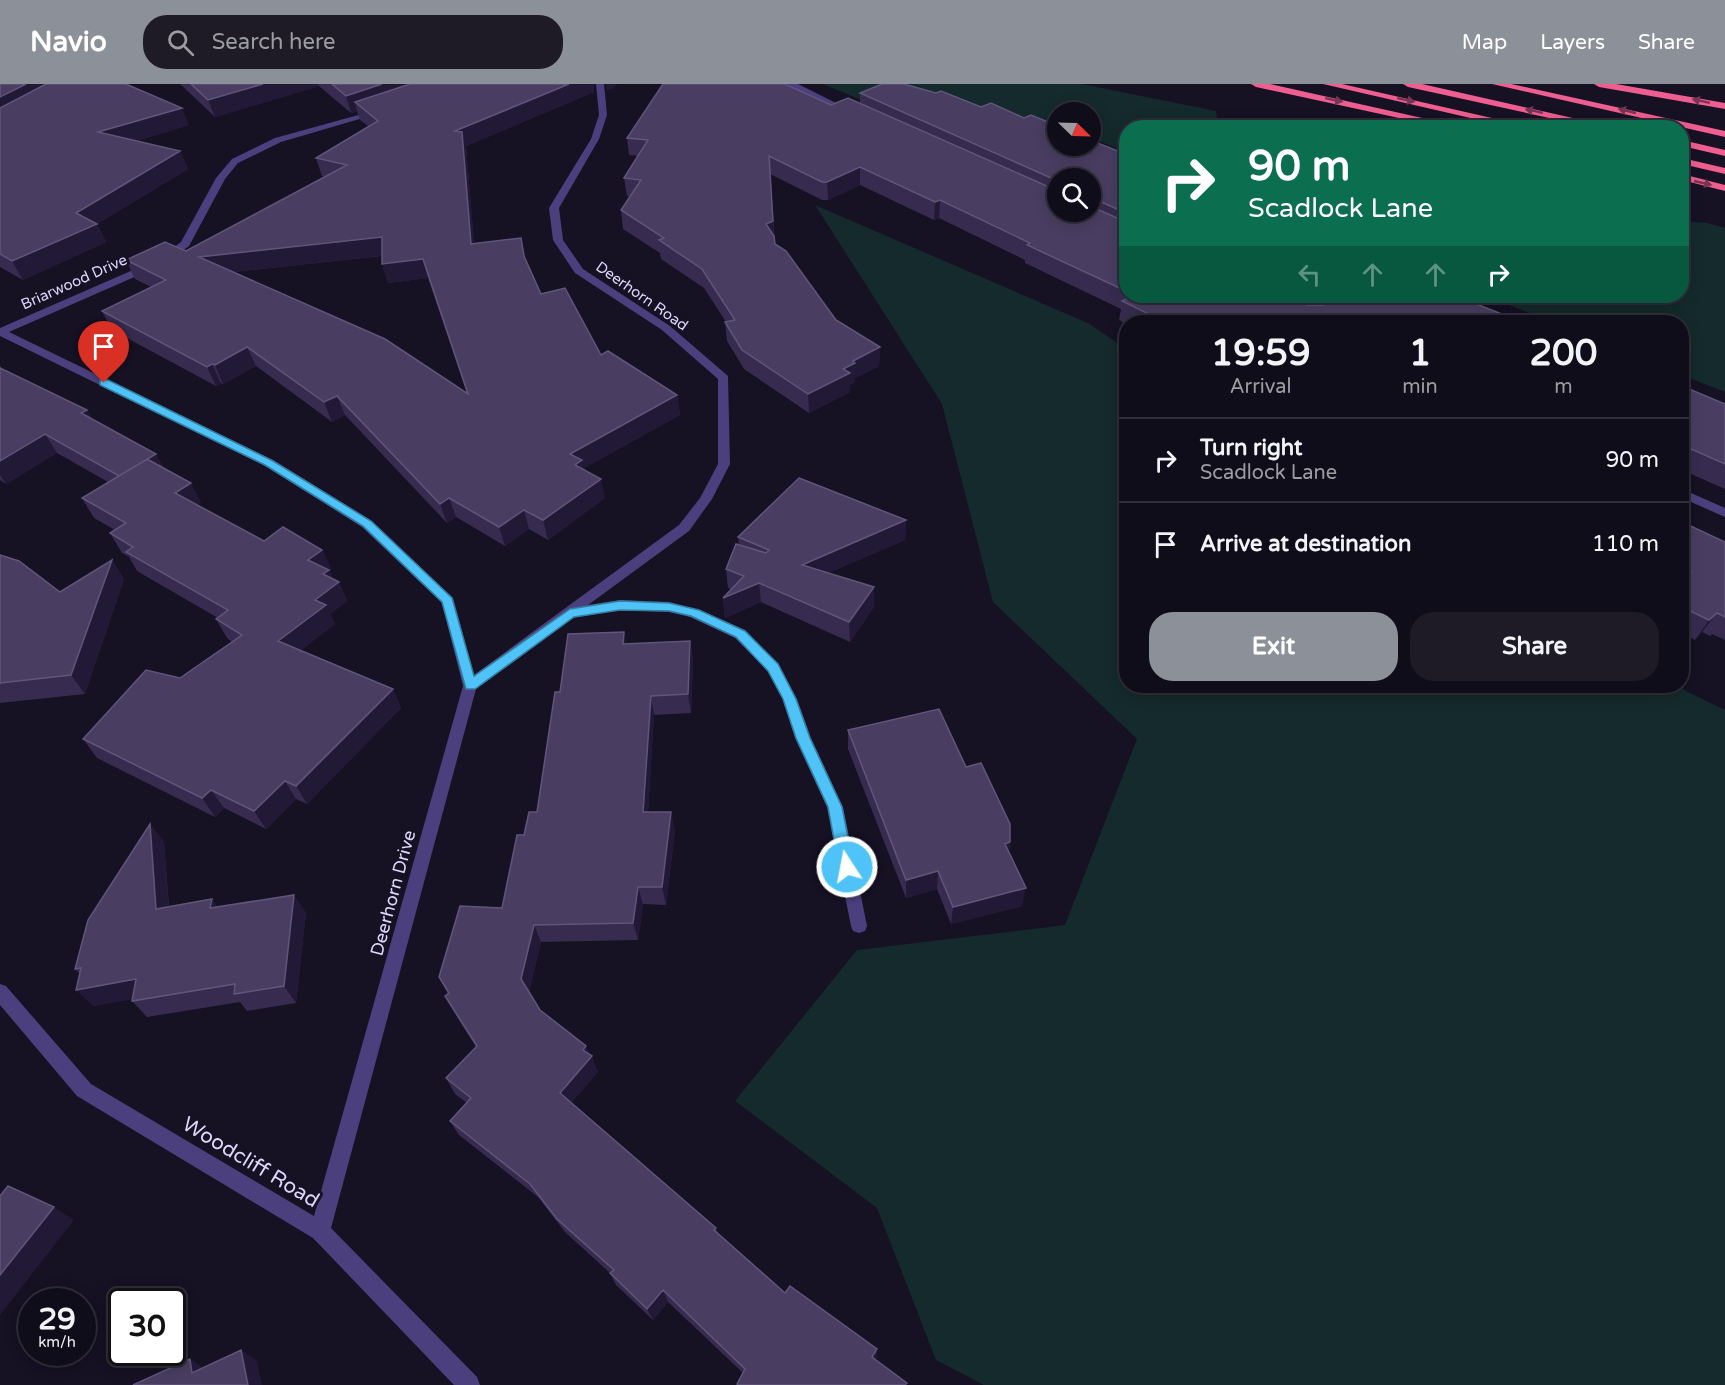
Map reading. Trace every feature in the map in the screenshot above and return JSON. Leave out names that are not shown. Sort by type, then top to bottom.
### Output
[{"type":"highway","points":[[1256,84],[1425,120]]},
{"type":"highway","points":[[1328,84],[1495,120]]},
{"type":"highway","points":[[1408,84],[1575,120]]},
{"type":"highway","points":[[1497,84],[1661,120]]},
{"type":"highway","points":[[1599,84],[1725,106]]},
{"type":"highway","points":[[1689,126],[1725,134]]},
{"type":"highway","points":[[1689,145],[1725,153]]},
{"type":"highway","points":[[1689,163],[1725,171]]},
{"type":"highway","points":[[1689,179],[1725,188]]},
{"type":"street","name":"Deerhorn Road","points":[[570,613],[684,528],[706,500],[724,464],[724,378],[666,328],[579,271],[558,240],[554,208],[595,139],[603,116],[600,84]]},
{"type":"street","points":[[790,84],[855,113]]},
{"type":"street","name":"Briarwood Drive","points":[[1,332],[169,256],[185,243],[221,178],[235,161],[254,150],[278,140],[392,106]]},
{"type":"street","points":[[1,332],[269,463],[367,524],[448,601],[470,686],[570,613],[620,605],[669,607],[694,613],[740,634],[773,668],[790,699],[803,738],[835,807],[859,926]]},
{"type":"street","points":[[1689,496],[1725,513]]},
{"type":"street","name":"Deerhorn Drive","points":[[320,1231],[470,686]]},
{"type":"street","name":"Woodcliff Road","points":[[0,992],[84,1090],[320,1231],[469,1385]]},
{"type":"green space","points":[[823,84],[1082,84],[1216,111],[1217,120],[1119,120],[1119,149],[1101,142],[1101,102],[1047,102],[1047,123],[876,88],[859,99]]},
{"type":"green space","points":[[815,205],[1090,324],[1119,344],[1119,693],[1689,692],[1725,710],[1725,1385],[984,1385],[936,1360],[877,1208],[735,1101],[857,950],[1065,925],[1137,739],[993,602],[942,404]]},
{"type":"green space","points":[[1689,222],[1708,223],[1725,228],[1725,392],[1689,378],[1689,315],[1535,315],[1504,303],[1689,303]]},
{"type":"building","points":[[0,84],[26,84],[0,97]]},
{"type":"building","points":[[46,84],[126,84],[182,108],[98,132],[180,151],[76,213],[97,224],[12,261],[0,254],[0,108]]},
{"type":"building","points":[[191,84],[263,84],[208,100]]},
{"type":"building","points":[[332,84],[382,84],[346,96]]},
{"type":"building","points":[[410,84],[569,84],[455,131],[462,132],[471,244],[521,238],[524,256],[541,294],[565,288],[601,355],[608,351],[677,395],[570,454],[582,460],[575,465],[601,479],[543,520],[524,510],[499,527],[449,498],[440,504],[337,396],[324,402],[247,347],[207,367],[102,311],[166,280],[126,260],[165,242],[186,251],[347,165],[316,158],[378,121],[355,102]],"holes":[[[382,237],[382,264],[423,259],[468,394],[385,339],[199,257]]]},
{"type":"building","points":[[663,84],[785,84],[831,105],[848,98],[1047,186],[1047,222],[1101,222],[1101,211],[1119,219],[1119,288],[1027,245],[1030,243],[940,200],[935,202],[860,167],[827,182],[822,182],[769,156],[773,221],[766,224],[774,236],[775,244],[786,251],[836,320],[880,347],[843,369],[850,373],[808,394],[742,350],[725,322],[735,320],[702,269],[659,240],[664,238],[621,210],[641,180],[624,178],[648,140],[627,138]]},
{"type":"building","points":[[882,84],[904,84],[936,93],[941,91],[981,107],[991,103],[1024,118],[1031,115],[1047,122],[1047,156],[1101,156],[1101,144],[1119,151],[1119,210],[1101,202],[1101,168],[1047,168],[1047,176],[860,93]]},
{"type":"building","points":[[1126,303],[1323,305],[1322,303],[1474,303],[1504,315],[1151,315]]},
{"type":"building","points":[[0,368],[87,410],[81,413],[156,454],[119,476],[45,434],[0,461]]},
{"type":"building","points":[[1689,389],[1725,404],[1725,464],[1689,448]]},
{"type":"building","points":[[147,459],[191,483],[175,493],[264,541],[283,527],[322,550],[308,560],[329,570],[323,574],[339,582],[315,600],[326,605],[278,641],[393,689],[296,786],[285,781],[254,811],[211,790],[202,798],[83,739],[146,670],[180,678],[242,635],[216,619],[228,610],[126,552],[133,547],[110,533],[126,523],[82,498]]},
{"type":"building","points":[[799,478],[906,520],[802,565],[874,587],[849,622],[759,583],[723,598],[744,576],[726,569],[736,544],[766,553],[769,550],[738,537]]},
{"type":"building","points":[[1689,525],[1725,542],[1725,617],[1717,613],[1709,620],[1689,610],[1689,574],[1691,572],[1689,571]]},
{"type":"building","points":[[0,555],[19,561],[60,592],[112,560],[71,675],[0,683]]},
{"type":"building","points":[[624,632],[623,644],[690,641],[688,694],[651,696],[643,812],[671,812],[662,887],[638,887],[633,923],[534,925],[521,979],[540,1010],[586,1046],[583,1050],[592,1056],[560,1093],[716,1228],[714,1230],[785,1293],[790,1286],[877,1349],[872,1357],[907,1383],[905,1385],[738,1385],[745,1369],[663,1290],[647,1309],[610,1273],[614,1270],[557,1219],[530,1184],[450,1121],[471,1098],[446,1078],[477,1046],[445,996],[449,993],[439,977],[460,906],[502,908],[517,835],[524,835],[529,812],[537,812],[555,692],[560,692],[568,634]]},
{"type":"building","points":[[939,709],[966,767],[981,763],[1010,824],[1010,842],[1005,844],[1026,888],[953,907],[938,871],[906,880],[848,730]]},
{"type":"building","points":[[150,824],[156,909],[212,899],[210,908],[294,895],[284,986],[234,994],[235,984],[132,1001],[136,979],[76,990],[81,968],[75,969],[88,920]]},
{"type":"building","points":[[8,1186],[54,1207],[0,1275],[0,1196]]},
{"type":"building","points":[[241,1350],[248,1385],[133,1385],[175,1366],[186,1366],[186,1361],[190,1359],[192,1373]]},
{"type":"route","points":[[104,383],[269,463],[367,524],[448,601],[470,686],[570,613],[620,605],[669,607],[694,613],[740,634],[773,668],[790,699],[803,738],[835,807],[847,867]]}]
